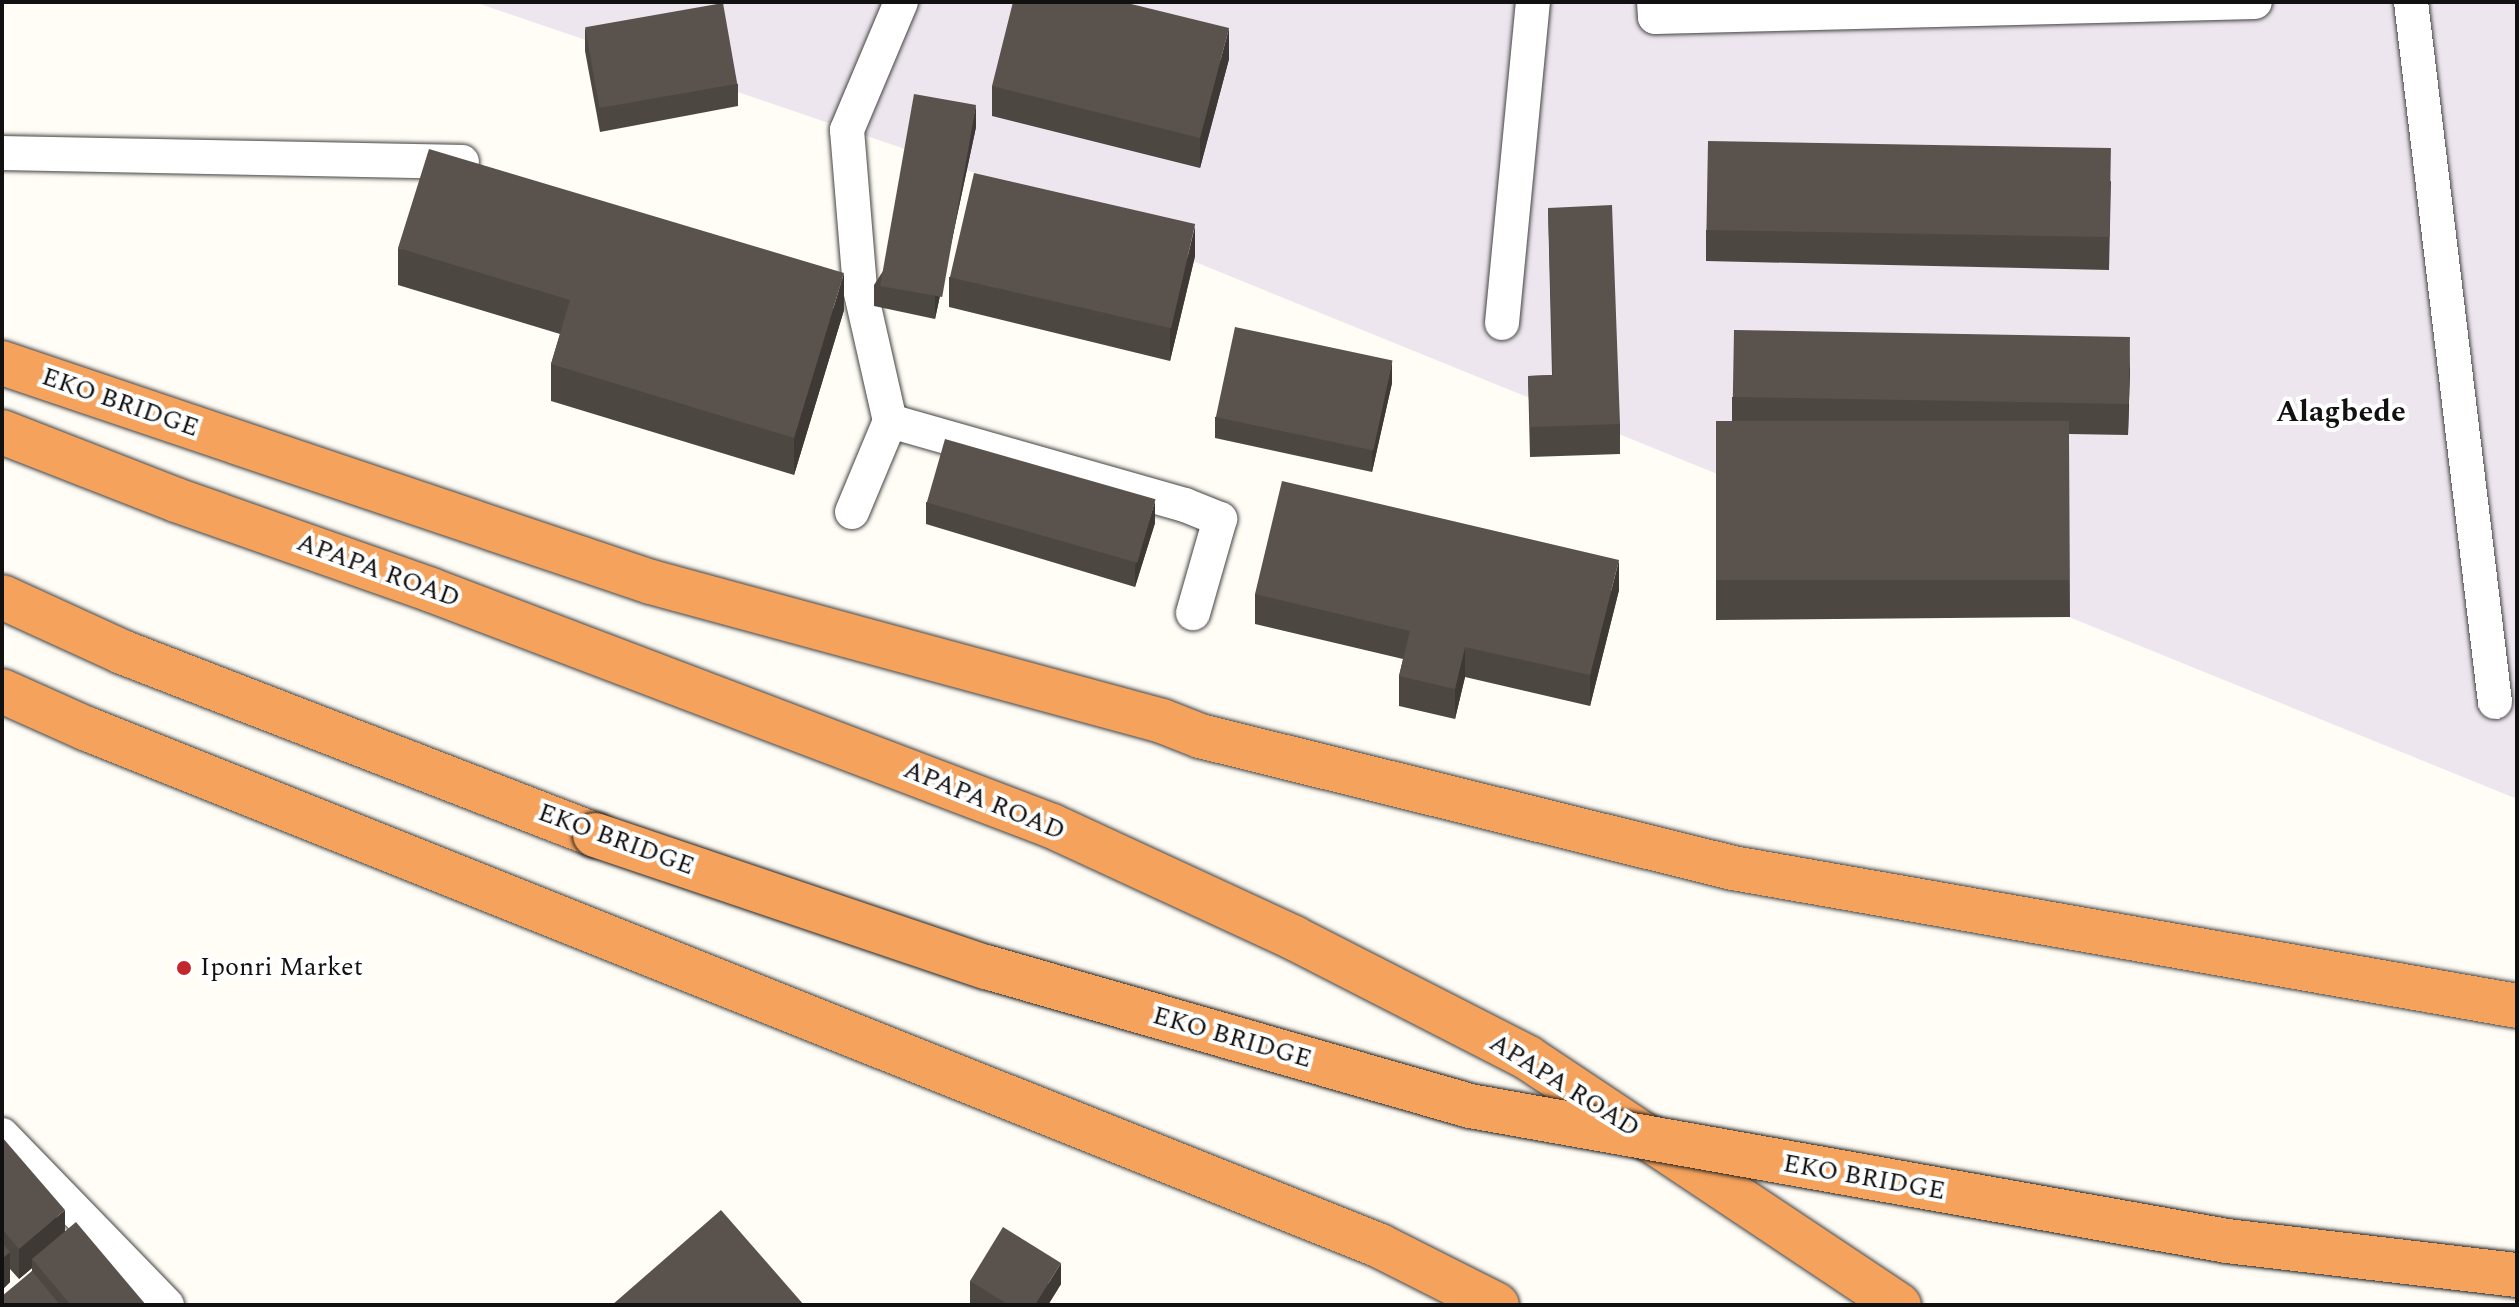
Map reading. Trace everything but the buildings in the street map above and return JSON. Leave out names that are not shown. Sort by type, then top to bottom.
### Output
[{"type":"highway","name":"EKO BRIDGE","points":[[2,363],[651,582],[1162,721],[1200,736],[1733,868],[2517,1006]]},
{"type":"highway","name":"APAPA ROAD","points":[[2,432],[176,500],[431,590],[1052,826],[1294,938],[1528,1058],[1899,1305]]},
{"type":"highway","name":"EKO BRIDGE","points":[[2,597],[122,652],[595,835],[986,967],[1470,1106],[2227,1241],[2517,1275]]},
{"type":"highway","points":[[2,691],[87,729],[1380,1246],[1497,1305]]},
{"type":"lane","points":[[852,512],[890,421],[860,289],[847,130],[901,2]]},
{"type":"lane","points":[[1502,323],[1533,2]]},
{"type":"lane","points":[[1654,2],[1655,17],[2255,2]]},
{"type":"lane","points":[[2411,2],[2495,702]]},
{"type":"lane","points":[[2,153],[462,162]]},
{"type":"lane","points":[[890,421],[1185,505],[1220,519],[1193,613]]},
{"type":"lane","points":[[2,1135],[167,1305]]},
{"type":"shaded area","points":[[474,2],[2517,2],[2517,799],[981,175]]},
{"type":"place","name":"Iponri Market","points":[[184,968]]},
{"type":"district","name":"Alagbede","points":[[2341,412]]}]
